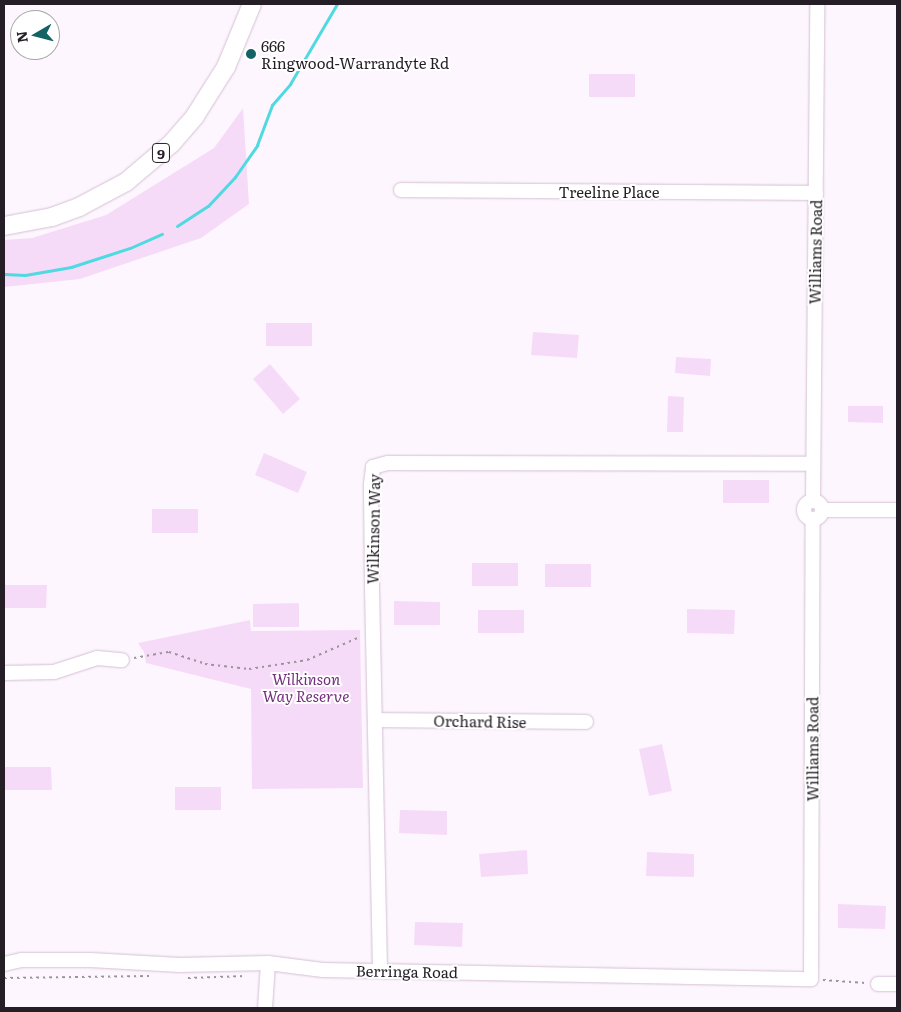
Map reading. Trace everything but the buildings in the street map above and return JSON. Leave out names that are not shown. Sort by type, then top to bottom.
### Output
[{"type":"main road","name":"9","points":[[4,226],[52,217],[79,207],[126,182],[171,144],[195,116],[226,67],[252,4]]},
{"type":"street","name":"Williams Road","points":[[811,979],[817,510],[812,464],[817,4]]},
{"type":"street","name":"Treeline Place","points":[[401,190],[816,193]]},
{"type":"street","name":"Wilkinson Way","points":[[380,970],[371,484],[374,467],[388,463],[812,464]]},
{"type":"street","points":[[817,510],[897,510]]},
{"type":"street","points":[[4,673],[54,672],[97,658],[122,660]]},
{"type":"street","name":"Orchard Rise","points":[[375,720],[586,722]]},
{"type":"street","name":"Berringa Road","points":[[4,964],[22,960],[90,960],[268,969],[811,979]]},
{"type":"street","points":[[265,1008],[268,969]]},
{"type":"street","points":[[878,984],[897,984]]},
{"type":"path","points":[[122,660],[169,652],[205,664],[249,669],[307,660],[373,631]]},
{"type":"path","points":[[185,977],[268,969]]},
{"type":"path","points":[[4,978],[153,976]]},
{"type":"path","points":[[811,979],[878,984]]},
{"type":"green space","points":[[589,74],[635,74],[635,97],[589,97]]},
{"type":"green space","points":[[243,108],[249,204],[201,238],[80,279],[4,287],[4,240],[32,238],[106,215],[214,148]]},
{"type":"green space","points":[[266,323],[312,323],[312,346],[266,346]]},
{"type":"green space","points":[[533,332],[579,335],[577,358],[531,355]]},
{"type":"green space","points":[[676,357],[711,359],[710,376],[675,373]]},
{"type":"green space","points":[[270,364],[300,399],[283,414],[253,379]]},
{"type":"green space","points":[[668,396],[684,397],[683,432],[667,432]]},
{"type":"green space","points":[[848,406],[883,406],[883,423],[848,422]]},
{"type":"green space","points":[[264,453],[307,472],[298,493],[255,475]]},
{"type":"green space","points":[[723,480],[769,480],[769,503],[723,503]]},
{"type":"green space","points":[[152,509],[198,509],[198,533],[152,533]]},
{"type":"green space","points":[[472,563],[518,563],[518,586],[472,586]]},
{"type":"green space","points":[[545,564],[591,564],[591,587],[545,587]]},
{"type":"green space","points":[[4,585],[47,585],[46,608],[4,608]]},
{"type":"green space","points":[[394,601],[440,602],[440,625],[394,625]]},
{"type":"green space","points":[[299,603],[299,627],[253,627],[253,604]]},
{"type":"green space","points":[[687,609],[735,610],[734,634],[687,633]]},
{"type":"green space","points":[[478,610],[524,610],[524,633],[478,633]]},
{"type":"green space","name":"Wilkinson Way Reserve","points":[[250,620],[251,631],[360,630],[363,788],[252,789],[251,689],[146,663],[144,652],[138,643]]},
{"type":"green space","points":[[662,744],[672,791],[649,796],[639,749]]},
{"type":"green space","points":[[5,767],[51,767],[52,790],[5,790]]},
{"type":"green space","points":[[175,787],[221,787],[221,810],[175,810]]},
{"type":"green space","points":[[400,810],[447,811],[447,835],[399,833]]},
{"type":"green space","points":[[527,850],[528,874],[481,877],[479,854]]},
{"type":"green space","points":[[647,852],[694,854],[694,877],[646,876]]},
{"type":"green space","points":[[838,904],[886,906],[885,929],[838,928]]},
{"type":"green space","points":[[415,922],[463,923],[462,947],[414,945]]},
{"type":"waterway","points":[[177,226],[208,206],[235,177],[257,145],[272,105],[290,84],[337,4]]},
{"type":"waterway","points":[[4,274],[25,275],[71,267],[130,248],[162,234]]},
{"type":"place","name":"666 Ringwood-Warrandyte Rd","points":[[251,54]]}]
